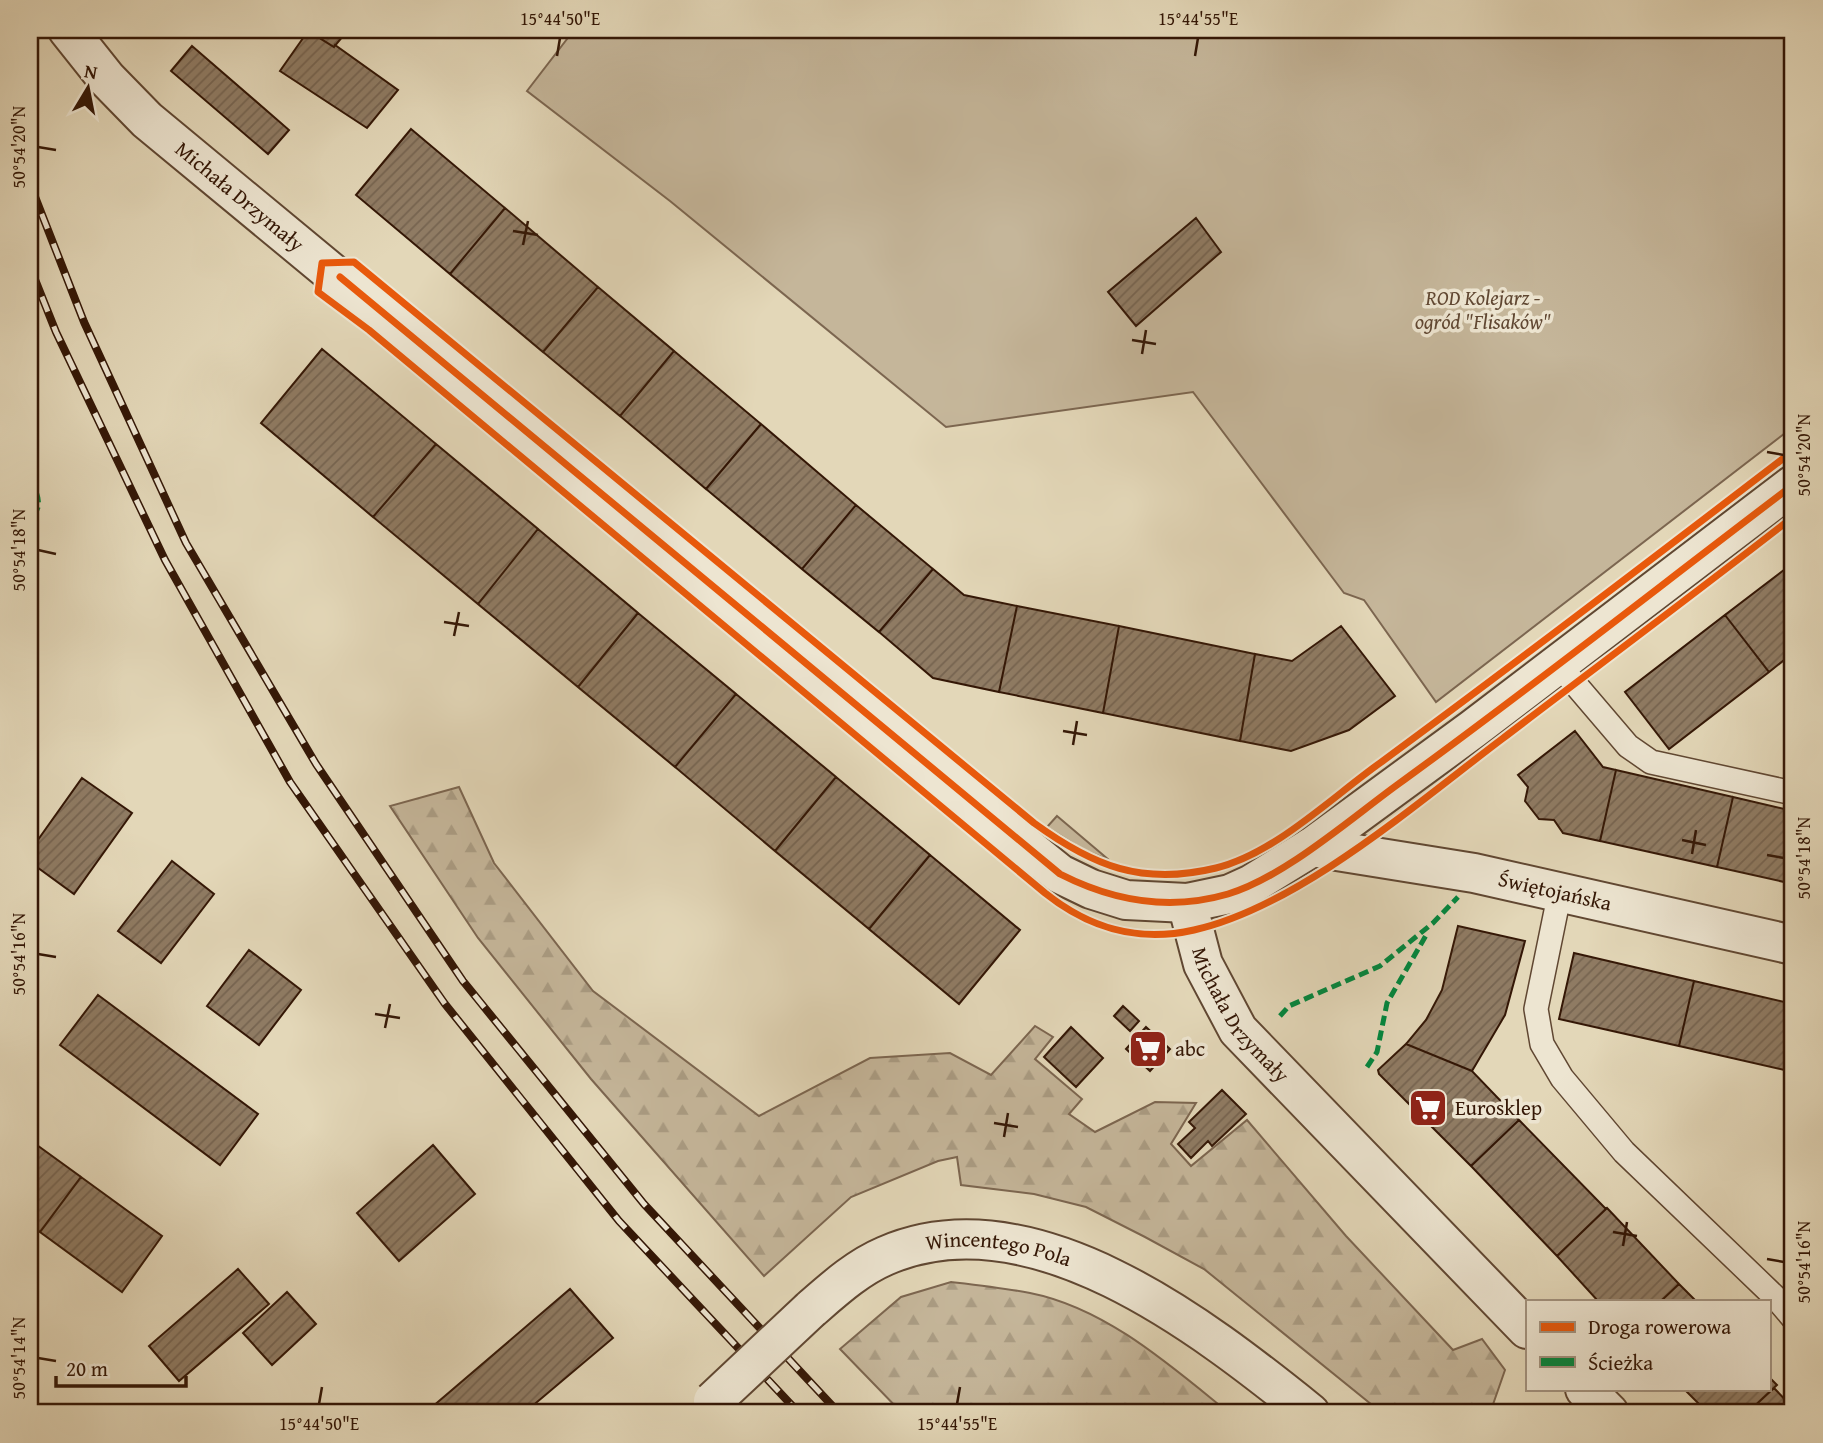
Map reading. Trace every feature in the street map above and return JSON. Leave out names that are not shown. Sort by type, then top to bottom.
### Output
[{"type":"street","name":"Michała Drzymały","points":[[68,30],[107,79],[148,120],[1060,874],[1090,889],[1126,900],[1187,903],[1203,964],[1238,1030],[1526,1328]]},
{"type":"street","points":[[1187,903],[1241,889],[1312,847],[1793,485]]},
{"type":"street","name":"Świętojańska","points":[[1312,847],[1474,873],[1793,945]]},
{"type":"street","name":"Wincentego Pola","points":[[707,1407],[811,1309],[856,1272],[909,1247],[962,1240],[1024,1247],[1092,1271],[1180,1315],[1239,1356],[1310,1413]]},
{"type":"street","points":[[1586,1390],[1609,1413]]},
{"type":"lane","points":[[1558,664],[1628,746],[1651,762],[1793,793]]},
{"type":"lane","points":[[1556,911],[1536,1009],[1542,1044],[1562,1078],[1624,1152],[1776,1298],[1793,1318]]},
{"type":"green space","name":"ROD Kolejarz - ogród \"Flisaków\"","points":[[574,30],[1793,30],[1793,427],[1436,702],[1364,600],[1344,593],[1193,392],[946,427],[670,201],[527,91]]},
{"type":"green space","points":[[459,787],[494,863],[593,991],[759,1116],[870,1058],[950,1053],[991,1075],[1035,1026],[1053,1037],[1035,1059],[1082,1099],[1069,1114],[1095,1132],[1155,1102],[1196,1103],[1171,1144],[1191,1166],[1247,1120],[1346,1236],[1453,1350],[1482,1339],[1505,1370],[1490,1413],[1382,1413],[1204,1269],[1086,1207],[1034,1194],[961,1185],[957,1157],[938,1161],[851,1197],[764,1276],[591,1079],[478,938],[390,806]]},
{"type":"green space","points":[[1057,816],[1109,860],[1084,850],[1047,827]]},
{"type":"green space","points":[[951,1282],[1030,1293],[1085,1311],[1161,1358],[1229,1413],[902,1413],[840,1349],[901,1297]]},
{"type":"building","points":[[307,30],[348,30],[334,47]]},
{"type":"building","points":[[308,31],[334,47],[335,45],[398,90],[367,128],[280,71]]},
{"type":"building","points":[[192,46],[289,130],[268,154],[171,71]]},
{"type":"building","points":[[411,129],[505,208],[450,274],[356,195]]},
{"type":"building","points":[[505,208],[598,287],[543,352],[450,274]]},
{"type":"building","points":[[1196,218],[1221,252],[1136,326],[1108,292]]},
{"type":"building","points":[[598,287],[674,351],[620,416],[543,352]]},
{"type":"building","points":[[322,349],[436,444],[373,517],[261,423]]},
{"type":"building","points":[[674,351],[761,424],[706,489],[620,416]]},
{"type":"building","points":[[761,424],[856,505],[802,569],[706,489]]},
{"type":"building","points":[[436,444],[538,529],[478,604],[373,517]]},
{"type":"building","points":[[856,505],[933,569],[879,632],[802,569]]},
{"type":"building","points":[[538,529],[638,613],[578,687],[478,604]]},
{"type":"building","points":[[1793,563],[1793,653],[1769,672],[1725,615]]},
{"type":"building","points":[[933,569],[964,595],[1017,606],[999,692],[933,678],[879,632]]},
{"type":"building","points":[[1017,606],[1119,626],[1103,713],[999,692]]},
{"type":"building","points":[[638,613],[736,694],[675,767],[578,687]]},
{"type":"building","points":[[1725,615],[1769,672],[1669,749],[1625,692]]},
{"type":"building","points":[[1119,626],[1255,654],[1240,741],[1103,713]]},
{"type":"building","points":[[1341,626],[1395,696],[1349,730],[1291,751],[1240,741],[1255,654],[1292,661]]},
{"type":"building","points":[[736,694],[836,777],[775,851],[675,767]]},
{"type":"building","points":[[1575,731],[1603,767],[1616,770],[1600,841],[1563,833],[1554,820],[1539,819],[1525,801],[1528,787],[1518,775]]},
{"type":"building","points":[[1616,770],[1733,797],[1717,867],[1600,841]]},
{"type":"building","points":[[836,777],[930,855],[869,929],[775,851]]},
{"type":"building","points":[[82,778],[132,813],[74,894],[30,862],[30,851]]},
{"type":"building","points":[[1733,797],[1793,811],[1793,884],[1717,867]]},
{"type":"building","points":[[930,855],[1020,930],[959,1004],[869,929]]},
{"type":"building","points":[[172,861],[214,894],[161,963],[118,931]]},
{"type":"building","points":[[1458,926],[1525,941],[1505,1015],[1472,1071],[1406,1044],[1426,1020],[1442,990]]},
{"type":"building","points":[[249,950],[301,990],[259,1045],[207,1006]]},
{"type":"building","points":[[1574,953],[1694,981],[1679,1046],[1559,1019]]},
{"type":"building","points":[[1694,981],[1793,1004],[1793,1072],[1679,1046]]},
{"type":"building","points":[[98,995],[258,1114],[220,1165],[60,1045]]},
{"type":"building","points":[[1123,1006],[1139,1021],[1130,1031],[1114,1016]]},
{"type":"building","points":[[1071,1027],[1103,1058],[1076,1087],[1044,1057]]},
{"type":"building","name":"abc","points":[[1146,1027],[1170,1049],[1150,1071],[1126,1049]]},
{"type":"building","points":[[1406,1044],[1472,1071],[1519,1120],[1471,1166],[1379,1074],[1378,1070]]},
{"type":"building","points":[[1222,1090],[1246,1114],[1212,1146],[1208,1141],[1191,1158],[1178,1144],[1195,1128],[1189,1122]]},
{"type":"building","points":[[1519,1120],[1606,1209],[1557,1256],[1471,1166]]},
{"type":"building","points":[[30,1140],[81,1177],[40,1232],[30,1225]]},
{"type":"building","points":[[433,1145],[475,1194],[399,1261],[357,1213]]},
{"type":"building","points":[[81,1177],[162,1236],[122,1292],[40,1232]]},
{"type":"building","points":[[1607,1208],[1679,1284],[1662,1300],[1597,1300],[1557,1256]]},
{"type":"building","points":[[238,1269],[269,1304],[179,1381],[149,1346]]},
{"type":"building","points":[[1679,1284],[1695,1300],[1662,1300]]},
{"type":"building","points":[[570,1289],[613,1338],[524,1413],[425,1413]]},
{"type":"building","points":[[287,1292],[316,1324],[272,1365],[243,1333]]},
{"type":"building","points":[[1770,1378],[1777,1385],[1747,1413],[1708,1413],[1685,1390],[1770,1390]]},
{"type":"building","points":[[1774,1388],[1793,1408],[1793,1413],[1747,1413]]},
{"type":"railway","points":[[30,184],[84,322],[186,543],[316,764],[463,981],[644,1204],[839,1413]]},
{"type":"railway","points":[[30,267],[56,332],[165,560],[290,782],[445,1004],[619,1221],[799,1413]]},
{"type":"marked path","points":[[30,479],[37,494],[38,505],[35,514],[30,518]]},
{"type":"marked path","points":[[1280,1016],[1289,1006],[1380,966],[1433,923],[1458,897]]},
{"type":"marked path","points":[[1367,1067],[1377,1052],[1387,1003],[1428,932]]},
{"type":"cycle path","points":[[1793,451],[1280,838],[1238,861],[1216,868],[1165,875],[1141,873],[1098,861],[1077,851],[1034,823],[354,262],[322,263],[318,292],[369,330],[1045,893],[1096,924],[1133,933],[1173,934],[1234,918],[1315,876],[1395,821],[1793,517]]},
{"type":"cycle path","points":[[340,277],[1060,874],[1121,897],[1163,902],[1206,899],[1228,894],[1271,875],[1337,830],[1497,711],[1793,485]]},
{"type":"place","name":"abc","points":[[1148,1049]]},
{"type":"place","name":"Eurosklep","points":[[1428,1108]]}]
